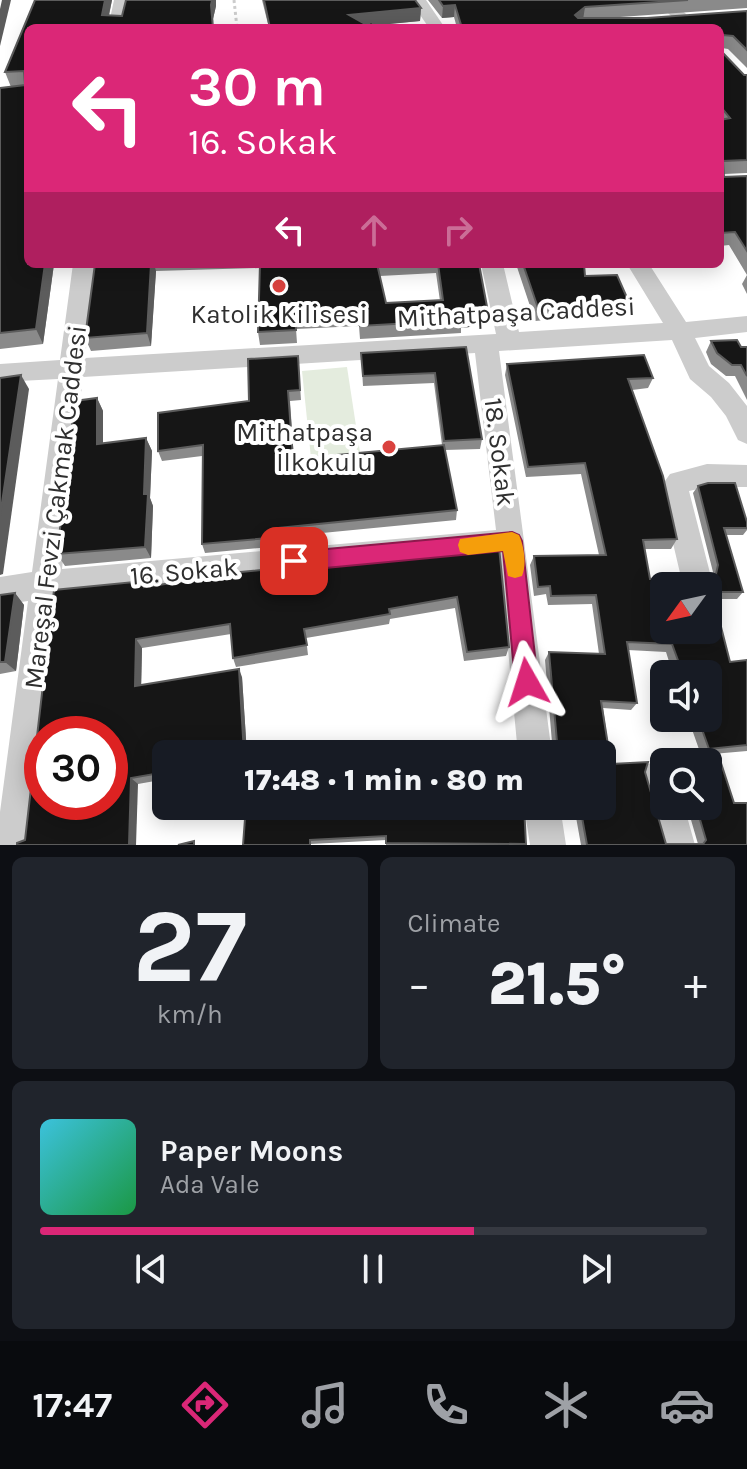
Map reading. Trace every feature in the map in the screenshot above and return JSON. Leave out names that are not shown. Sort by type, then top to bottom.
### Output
[{"type":"street","points":[[117,24],[122,0]]},
{"type":"street","points":[[418,0],[434,24]]},
{"type":"street","points":[[662,0],[693,22]]},
{"type":"street","points":[[656,22],[693,22]]},
{"type":"street","name":"Mareşal Fevzi Çakmak Caddesi","points":[[14,845],[84,268]]},
{"type":"street","name":"18. Sokak","points":[[492,268],[512,541],[533,740]]},
{"type":"street","points":[[641,268],[680,331],[699,372],[720,390],[736,410],[747,433]]},
{"type":"street","name":"Mithatpaşa Caddesi","points":[[0,373],[680,331],[747,324]]},
{"type":"street","points":[[695,572],[674,488],[678,481],[687,478],[747,476]]},
{"type":"street","name":"16. Sokak","points":[[0,591],[46,584],[512,541]]},
{"type":"street","points":[[544,820],[548,845]]},
{"type":"street","points":[[670,820],[677,845]]},
{"type":"path","points":[[234,0],[237,24]]},
{"type":"shaded area","points":[[347,367],[360,452],[311,458],[302,371]]},
{"type":"building","points":[[35,0],[105,0],[102,15],[122,16],[126,0],[212,0],[213,24],[25,24]]},
{"type":"building","points":[[264,0],[415,0],[421,8],[349,15],[365,24],[269,24]]},
{"type":"building","points":[[439,0],[688,0],[585,7],[575,15],[578,18],[647,18],[747,11],[747,50],[733,36],[724,35],[724,24],[461,24],[455,5],[443,6]]},
{"type":"building","points":[[24,26],[24,71],[5,72]]},
{"type":"building","points":[[724,54],[747,75],[747,160],[724,161],[724,119],[730,118],[724,111]]},
{"type":"building","points":[[24,85],[24,268],[44,268],[36,329],[0,333],[0,88]]},
{"type":"building","points":[[747,176],[747,251],[735,232],[724,233],[724,177]]},
{"type":"building","points":[[94,268],[151,268],[147,333],[85,338]]},
{"type":"building","points":[[260,268],[378,268],[386,303],[443,300],[439,268],[480,268],[488,312],[462,316],[462,320],[360,326],[359,313],[295,316],[296,330],[258,332]]},
{"type":"building","points":[[524,268],[584,268],[585,276],[617,275],[628,300],[538,308]]},
{"type":"building","points":[[737,340],[741,347],[747,347],[747,376],[741,365],[732,365],[717,353],[711,341]]},
{"type":"building","points":[[466,347],[482,439],[444,441],[435,373],[363,376],[361,353]]},
{"type":"building","points":[[644,355],[653,378],[628,379],[663,476],[677,539],[643,540],[650,579],[650,643],[627,642],[637,703],[601,701],[607,740],[557,740],[549,652],[605,654],[596,595],[551,596],[550,586],[538,587],[534,556],[606,555],[585,463],[528,467],[507,364]]},
{"type":"building","points":[[298,356],[300,390],[288,391],[293,459],[444,445],[457,510],[279,528],[280,537],[202,544],[203,445],[158,451],[158,413],[249,401],[248,359]]},
{"type":"building","points":[[21,375],[0,516],[0,378]]},
{"type":"building","points":[[97,398],[97,444],[146,438],[144,494],[148,494],[145,547],[57,554],[75,401]]},
{"type":"building","points":[[735,483],[747,528],[724,528],[743,592],[722,592],[722,572],[716,572],[718,565],[698,486]]},
{"type":"building","points":[[499,547],[509,647],[467,652],[457,597],[389,609],[390,614],[304,629],[307,645],[233,658],[230,624],[136,639],[135,686],[239,669],[243,740],[152,740],[152,774],[131,778],[129,845],[17,845],[25,840],[27,820],[128,820],[128,716],[39,716],[54,590],[144,581],[144,587],[200,579],[200,576],[281,568],[281,572],[369,560]]},
{"type":"building","points":[[15,593],[5,662],[0,662],[0,595]]},
{"type":"building","points":[[722,631],[730,662],[747,660],[747,745],[709,748],[703,732],[722,732],[722,660],[678,660],[672,644],[722,644]]},
{"type":"building","points":[[648,762],[645,772],[650,789],[650,820],[659,820],[666,844],[703,844],[706,840],[700,820],[722,820],[722,766],[734,803],[747,803],[747,845],[587,845],[583,820],[616,820],[616,764]]},
{"type":"building","points":[[245,820],[525,820],[526,844],[386,843],[386,836],[310,840],[310,845],[243,845]]},
{"type":"slow traffic","points":[[468,545],[512,541],[515,569]]},
{"type":"place","name":"Katolik Kilisesi","points":[[279,286]]},
{"type":"place","name":"Mithatpaşa İlkokulu","points":[[389,447]]},
{"type":"route","points":[[294,561],[512,541],[527,682]]}]
